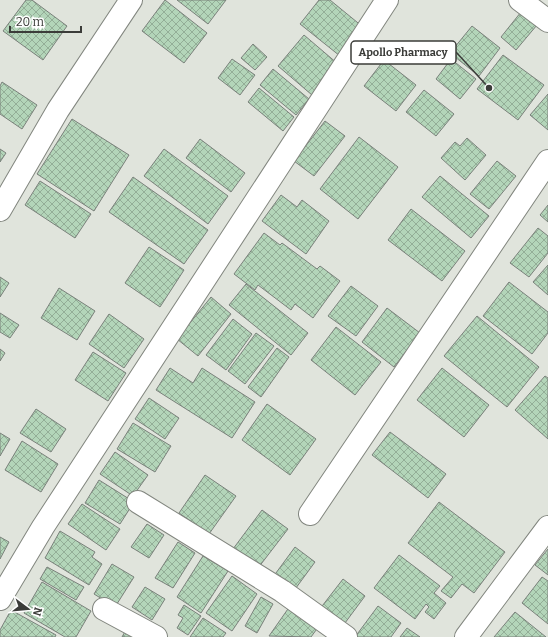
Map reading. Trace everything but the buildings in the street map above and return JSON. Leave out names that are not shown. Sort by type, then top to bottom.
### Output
[{"type":"street","points":[[0,210],[58,110],[131,0]]},
{"type":"street","points":[[0,599],[43,527],[387,0]]},
{"type":"street","points":[[520,0],[548,21]]},
{"type":"street","points":[[310,514],[548,161]]},
{"type":"street","points":[[138,502],[282,591],[346,637]]},
{"type":"street","points":[[466,637],[548,527]]},
{"type":"street","points":[[104,609],[156,637]]},
{"type":"place","name":"Apollo Pharmacy","points":[[489,88]]}]
